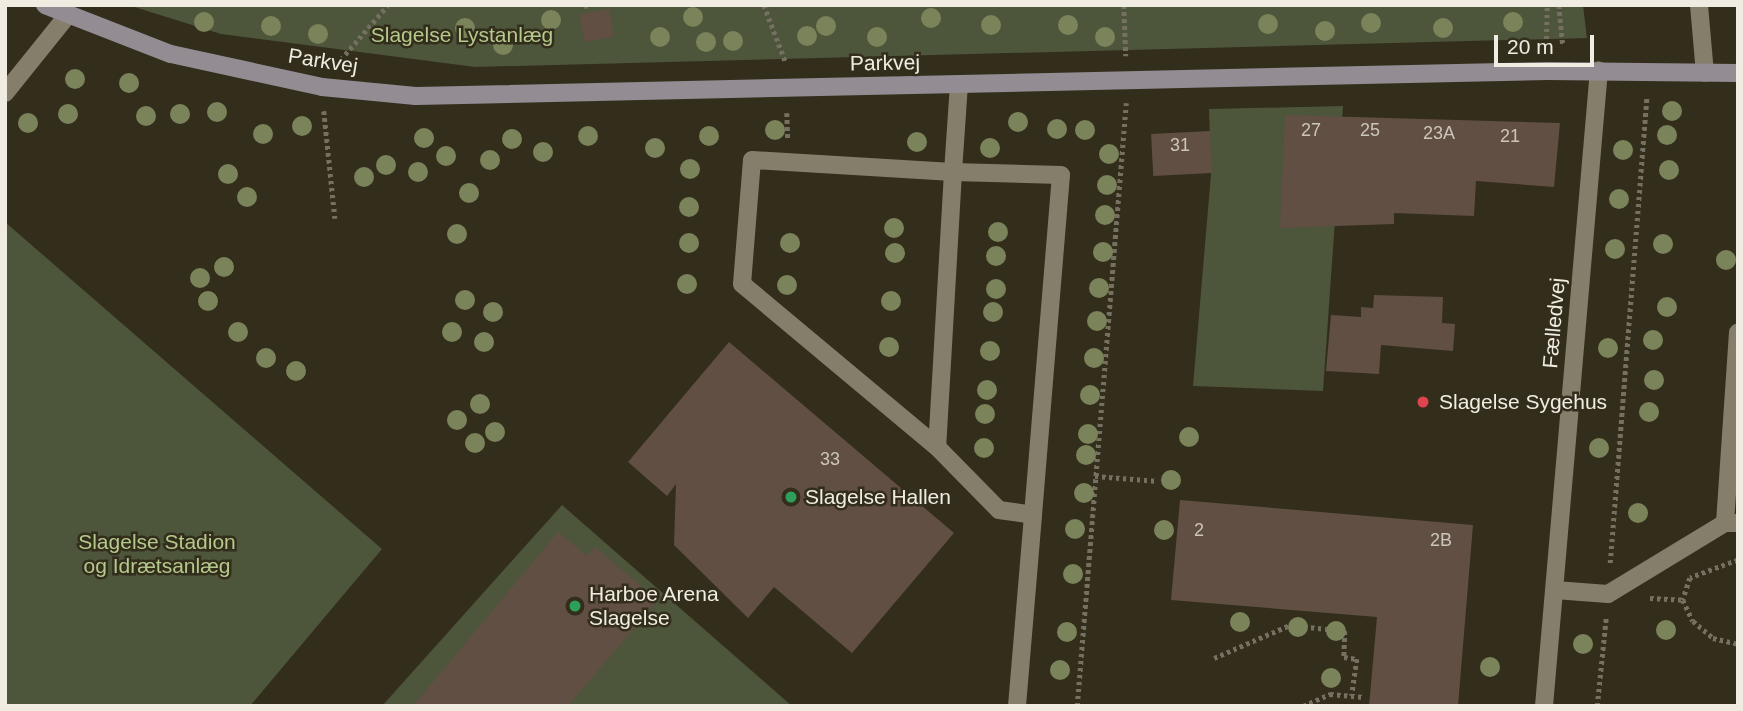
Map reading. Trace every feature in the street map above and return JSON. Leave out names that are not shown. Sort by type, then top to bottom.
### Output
[{"type":"street","name":"Parkvej","points":[[45,5],[66,16],[171,54],[322,87],[416,96],[1128,82],[1557,70],[1738,73]]},
{"type":"street","points":[[1699,5],[1705,73]]},
{"type":"street","points":[[5,93],[66,16]]},
{"type":"street","name":"Fælledvej","points":[[1544,706],[1599,70]]},
{"type":"street","points":[[937,447],[959,85]]},
{"type":"street","points":[[1017,706],[1033,515],[1061,175],[953,172],[752,160],[742,284],[937,447],[999,510],[1033,515]]},
{"type":"street","points":[[1555,590],[1608,594],[1732,523],[1738,332]]},
{"type":"path","points":[[335,218],[322,87],[348,45],[388,5]]},
{"type":"path","points":[[583,6],[590,5]]},
{"type":"path","points":[[939,5],[1005,5]]},
{"type":"path","points":[[1077,706],[1128,82],[1124,5]]},
{"type":"path","points":[[1547,5],[1557,70]]},
{"type":"path","points":[[1557,70],[1559,5]]},
{"type":"path","points":[[1597,706],[1649,71]]},
{"type":"path","points":[[1095,476],[1158,481]]},
{"type":"path","points":[[1738,560],[1690,578],[1682,600],[1693,621],[1713,638],[1738,644]]},
{"type":"path","points":[[1214,658],[1290,625],[1345,631],[1344,657],[1357,659],[1352,696]]},
{"type":"path","points":[[1303,706],[1330,694],[1364,697]]},
{"type":"green space","name":"Slagelse Lystanlæg","points":[[128,5],[1583,5],[1587,38],[475,67],[221,34]]},
{"type":"green space","points":[[1343,106],[1323,391],[1193,386],[1211,174],[1209,109]]},
{"type":"green space","name":"Slagelse Stadion og Idrætsanlæg","points":[[5,222],[382,549],[250,706],[5,706]]},
{"type":"green space","name":"Harboe Arena Slagelse","points":[[562,505],[792,706],[382,706]]},
{"type":"building","points":[[609,9],[614,37],[584,42],[579,14]]},
{"type":"building","points":[[1285,115],[1560,123],[1554,187],[1476,181],[1474,216],[1394,213],[1394,224],[1280,228]]},
{"type":"building","points":[[1210,131],[1212,173],[1153,176],[1151,134]]},
{"type":"building","points":[[1374,295],[1443,297],[1442,323],[1455,324],[1453,351],[1381,345],[1379,374],[1326,371],[1331,315],[1361,317],[1361,307],[1373,308]]},
{"type":"building","name":"Slagelse Hallen","points":[[729,342],[954,533],[852,653],[774,587],[748,618],[674,545],[676,484],[667,496],[628,462]]},
{"type":"building","points":[[1180,500],[1473,525],[1458,706],[1369,706],[1377,617],[1171,600]]},
{"type":"building","points":[[558,532],[587,556],[595,547],[658,600],[568,706],[413,706]]},
{"type":"place","name":"Slagelse Sygehus","points":[[1423,402]]},
{"type":"place","name":"Slagelse Hallen","points":[[791,497]]},
{"type":"place","name":"Harboe Arena Slagelse","points":[[575,606]]}]
